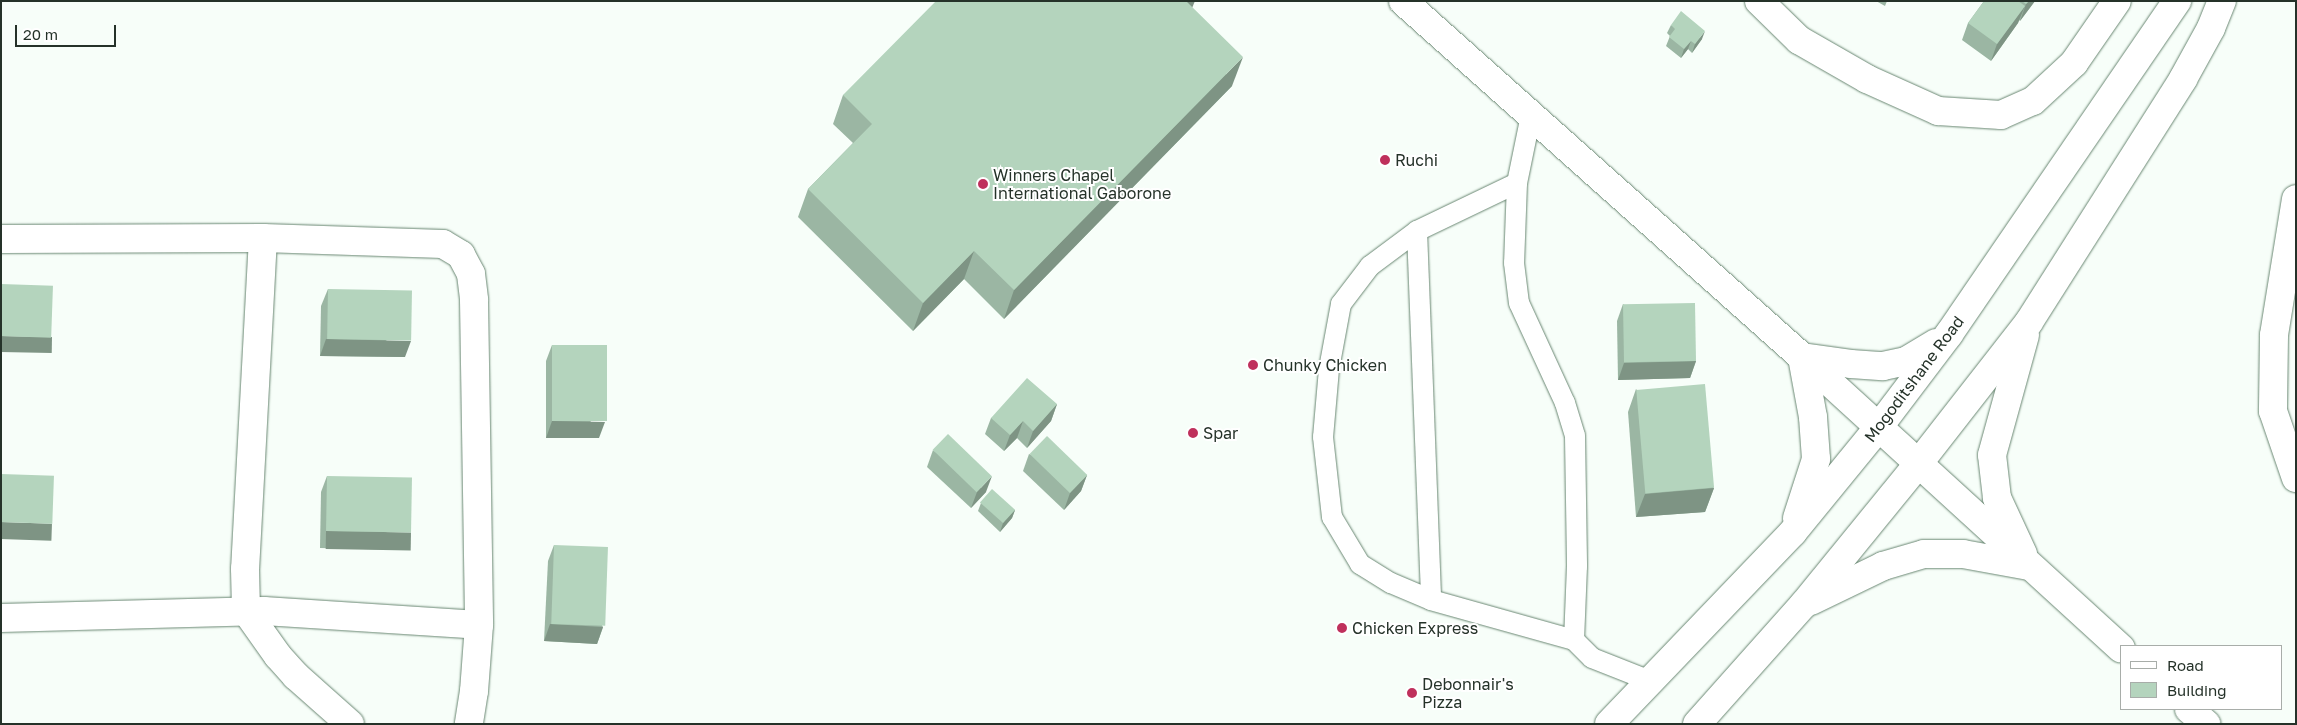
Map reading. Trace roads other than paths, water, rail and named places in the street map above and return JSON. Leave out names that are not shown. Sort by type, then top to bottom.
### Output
[{"type":"main road","points":[[1403,1],[1802,357],[2120,647]]},
{"type":"main road","points":[[1759,1],[1799,40],[1866,79],[1938,111],[2001,114],[2033,101],[2074,63],[2117,1]]},
{"type":"main road","name":"Mogoditshane Road","points":[[1610,724],[1793,532],[1878,428],[1949,334],[2177,1]]},
{"type":"main road","points":[[1697,724],[1804,604],[1918,464],[2029,322],[2183,79],[2211,28],[2222,1]]},
{"type":"main road","points":[[2296,199],[2274,335],[2273,411],[2296,478]]},
{"type":"main road","points":[[1,239],[263,238],[443,244],[461,255],[471,274],[474,300],[479,625],[474,692],[469,724]]},
{"type":"main road","points":[[263,238],[245,578],[246,610],[278,656],[296,676],[350,724]]},
{"type":"main road","points":[[2029,322],[1992,455],[1997,498],[2029,566]]},
{"type":"main road","points":[[1802,357],[1850,364],[1883,366],[1906,361],[1949,334]]},
{"type":"main road","points":[[1793,532],[1816,459],[1813,417],[1802,357]]},
{"type":"main road","points":[[1804,604],[1883,566],[1924,554],[1963,554],[2029,566]]},
{"type":"main road","points":[[1,618],[246,610],[479,625]]},
{"type":"main road","points":[[2191,710],[2206,724]]},
{"type":"lane","points":[[1531,115],[1517,183],[1514,263],[1519,303],[1565,403],[1575,436],[1577,566],[1574,640]]},
{"type":"lane","points":[[1517,183],[1417,231],[1370,266],[1341,304],[1329,369],[1324,437],[1332,516],[1360,564],[1391,583],[1431,600],[1574,640],[1592,658],[1650,681]]},
{"type":"lane","points":[[1417,231],[1431,600]]},
{"type":"place","name":"Ruchi","points":[[1385,160]]},
{"type":"place","name":"Winners Chapel International Gaborone","points":[[983,184]]},
{"type":"place","name":"Chunky Chicken","points":[[1253,365]]},
{"type":"place","name":"Spar","points":[[1193,433]]},
{"type":"place","name":"Chicken Express","points":[[1342,628]]},
{"type":"place","name":"Debonnair's Pizza","points":[[1412,693]]}]
